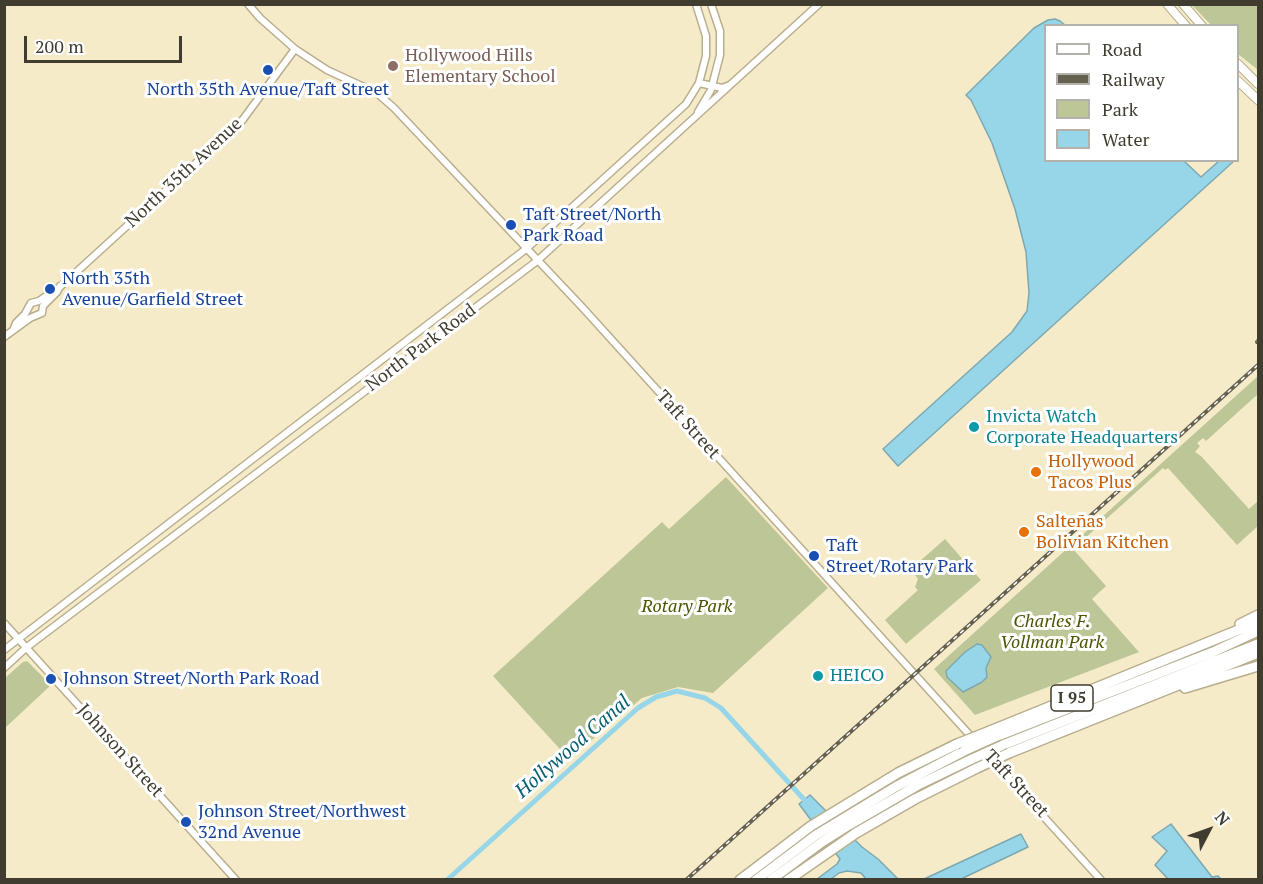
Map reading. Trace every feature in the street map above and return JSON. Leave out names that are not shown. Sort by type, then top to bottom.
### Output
[{"type":"highway","points":[[1154,666],[1258,615]]},
{"type":"highway","name":"I 95","points":[[740,879],[816,834],[835,811],[898,773],[1258,622]]},
{"type":"highway","points":[[992,734],[1172,669],[1258,632]]},
{"type":"highway","points":[[756,879],[816,834],[918,785],[974,763],[1003,745],[1258,644]]},
{"type":"highway","name":"I 95","points":[[788,879],[856,833],[974,763],[1009,753],[1258,652]]},
{"type":"highway","points":[[1165,691],[1191,687],[1258,666]]},
{"type":"highway","points":[[845,822],[960,747]]},
{"type":"highway","points":[[771,879],[816,834]]},
{"type":"main road","points":[[1167,4],[1184,24]]},
{"type":"main road","points":[[1183,4],[1200,24]]},
{"type":"main road","points":[[1239,65],[1258,84]]},
{"type":"main road","points":[[1239,82],[1258,100]]},
{"type":"street","name":"Taft Street","points":[[248,4],[295,49],[327,70],[377,93],[394,108],[582,307],[1101,879]]},
{"type":"street","name":"North Park Road","points":[[4,650],[526,249],[686,104],[699,83],[707,49],[702,19],[696,4]]},
{"type":"street","points":[[696,115],[713,86],[720,55],[720,31],[711,4]]},
{"type":"street","name":"North Park Road","points":[[4,668],[27,647],[537,261],[819,4]]},
{"type":"street","name":"North 35th Avenue","points":[[41,304],[241,122],[295,49]]},
{"type":"street","points":[[699,83],[722,88],[730,85]]},
{"type":"street","points":[[4,337],[14,328],[31,303],[41,304],[42,313],[20,327],[14,328]]},
{"type":"street","points":[[28,309],[34,316]]},
{"type":"street","name":"Johnson Street","points":[[4,623],[236,879]]},
{"type":"green space","points":[[1192,5],[1258,5],[1258,70],[1239,55],[1239,24],[1210,24]]},
{"type":"green space","name":"Charles F. Vollman Park","points":[[1258,376],[1258,394],[1206,441],[1203,438],[1197,443],[1200,446],[1195,452],[1249,509],[1258,501],[1258,526],[1237,545],[1168,468],[1165,470],[1163,468],[1073,549],[1106,586],[1092,599],[1139,652],[975,715],[934,669]]},
{"type":"green space","name":"Rotary Park","points":[[726,477],[828,588],[713,693],[678,687],[642,698],[569,759],[493,676],[662,522],[669,529]]},
{"type":"green space","points":[[945,539],[981,580],[906,644],[885,620],[918,590],[915,587],[918,579],[911,569]]},
{"type":"green space","points":[[27,661],[51,685],[5,728],[5,678]]},
{"type":"water","points":[[1055,19],[1064,24],[1044,24],[1044,162],[1185,162],[1201,177],[1218,162],[1233,162],[898,466],[883,449],[1012,332],[1027,311],[1029,293],[1026,252],[1015,209],[992,143],[971,100],[966,95],[1034,28],[1048,20]]},
{"type":"water","points":[[977,644],[982,645],[991,657],[986,668],[987,677],[963,692],[947,677],[946,671],[965,652]]},
{"type":"water","points":[[810,795],[898,879],[866,879],[861,873],[847,871],[831,879],[817,879],[837,864],[840,859],[799,804]]},
{"type":"water","points":[[1171,824],[1212,877],[1218,876],[1221,879],[1168,879],[1155,865],[1167,851],[1152,837]]},
{"type":"water","points":[[1021,834],[1028,847],[961,879],[924,879]]},
{"type":"waterway","name":"Hollywood Canal","points":[[447,880],[638,708],[656,697],[677,691],[705,698],[721,708],[809,805]]},
{"type":"railway","points":[[686,880],[1258,365]]},
{"type":"place","name":"Hollywood Hills Elementary School","points":[[393,66]]},
{"type":"place","name":"North 35th Avenue/Taft Street","points":[[268,70]]},
{"type":"place","name":"Taft Street/North Park Road","points":[[511,225]]},
{"type":"place","name":"North 35th Avenue/Garfield Street","points":[[50,289]]},
{"type":"place","name":"Invicta Watch Corporate Headquarters","points":[[974,427]]},
{"type":"place","name":"Hollywood Tacos Plus","points":[[1036,472]]},
{"type":"place","name":"Salteñas Bolivian Kitchen","points":[[1024,532]]},
{"type":"place","name":"Taft Street/Rotary Park","points":[[814,556]]},
{"type":"place","name":"HEICO","points":[[818,676]]},
{"type":"place","name":"Johnson Street/North Park Road","points":[[51,679]]},
{"type":"place","name":"Johnson Street/Northwest 32nd Avenue","points":[[186,822]]}]
